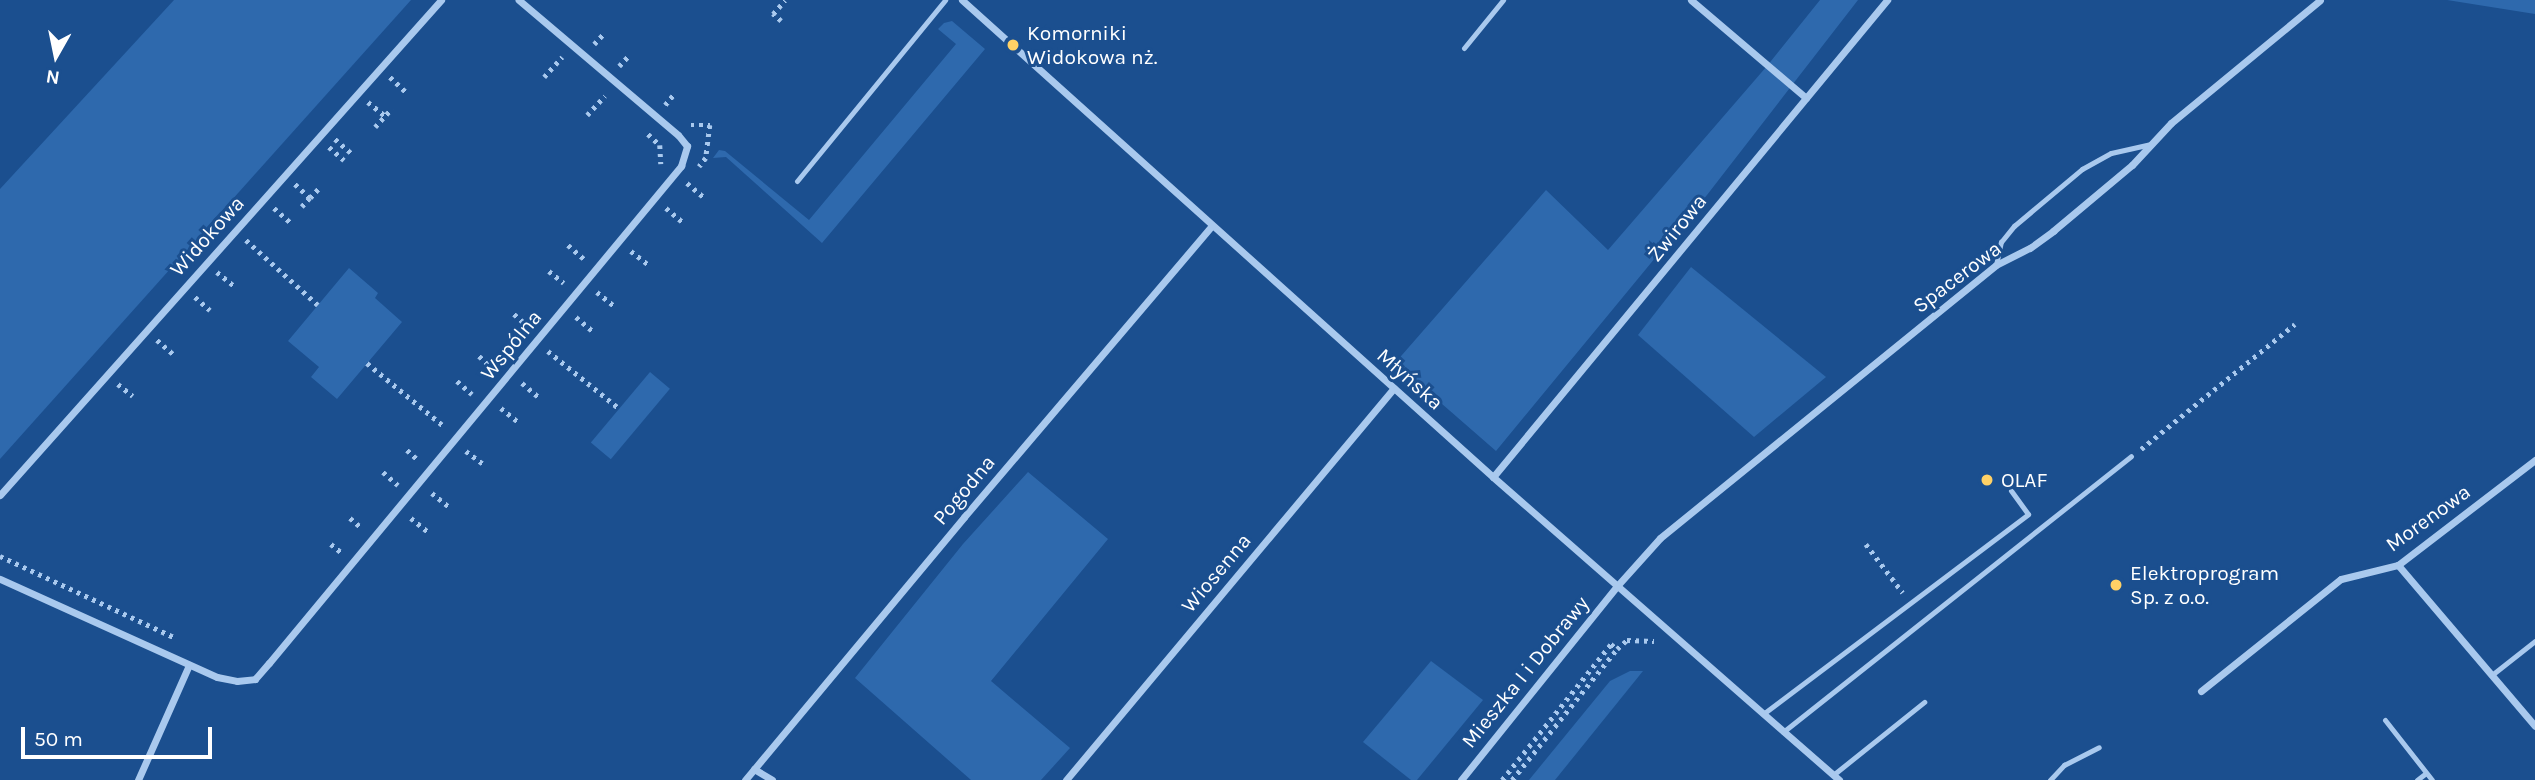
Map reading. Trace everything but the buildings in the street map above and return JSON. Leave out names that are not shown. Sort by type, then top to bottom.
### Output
[{"type":"street","name":"Widokowa","points":[[0,495],[441,0]]},
{"type":"street","name":"Wspólna","points":[[0,579],[217,677],[236,681],[255,679],[681,166],[687,146],[678,135],[519,0]]},
{"type":"street","name":"Młyńska","points":[[962,0],[1493,477],[1836,777]]},
{"type":"street","points":[[1691,0],[1806,98]]},
{"type":"street","name":"Żwirowa","points":[[1493,477],[1887,0]]},
{"type":"street","name":"Spacerowa","points":[[1617,586],[1668,531],[1996,265],[2030,248],[2053,231],[2132,164],[2171,123],[2320,0]]},
{"type":"street","name":"Pogodna","points":[[745,780],[1212,226]]},
{"type":"street","name":"Wiosenna","points":[[1066,780],[1394,388]]},
{"type":"street","name":"Morenowa","points":[[2201,691],[2341,579],[2398,565],[2535,460]]},
{"type":"street","points":[[2398,565],[2535,726]]},
{"type":"street","name":"Mieszka I i Dobrawy","points":[[1461,780],[1617,586]]},
{"type":"street","points":[[138,780],[189,665]]},
{"type":"street","points":[[754,769],[772,780]]},
{"type":"lane","points":[[797,181],[944,0]]},
{"type":"lane","points":[[1464,48],[1503,0]]},
{"type":"lane","points":[[1996,265],[2001,243],[2014,226],[2081,169],[2110,153],[2151,144]]},
{"type":"lane","points":[[1783,732],[2131,456]]},
{"type":"lane","points":[[1763,714],[2028,514],[2011,491]]},
{"type":"lane","points":[[2493,674],[2535,641]]},
{"type":"lane","points":[[1836,777],[1924,702]]},
{"type":"lane","points":[[2385,720],[2432,780]]},
{"type":"lane","points":[[2050,780],[2064,765],[2099,747]]},
{"type":"lane","points":[[2417,780],[2426,773]]},
{"type":"path","points":[[781,21],[773,14],[785,0]]},
{"type":"path","points":[[594,44],[605,32]]},
{"type":"path","points":[[553,49],[571,65]]},
{"type":"path","points":[[619,66],[629,54]]},
{"type":"path","points":[[544,77],[562,57]]},
{"type":"path","points":[[389,77],[407,93]]},
{"type":"path","points":[[596,88],[614,104]]},
{"type":"path","points":[[664,106],[673,95]]},
{"type":"path","points":[[587,115],[605,96]]},
{"type":"path","points":[[368,102],[385,116]]},
{"type":"path","points":[[375,127],[392,108]]},
{"type":"path","points":[[642,129],[660,145],[663,156],[660,168]]},
{"type":"path","points":[[335,138],[351,153]]},
{"type":"path","points":[[328,146],[344,160]]},
{"type":"path","points":[[687,182],[705,198]]},
{"type":"path","points":[[294,184],[310,198]]},
{"type":"path","points":[[302,207],[318,189]]},
{"type":"path","points":[[274,207],[291,223]]},
{"type":"path","points":[[666,208],[684,223]]},
{"type":"path","points":[[245,239],[318,305]]},
{"type":"path","points":[[568,245],[584,260]]},
{"type":"path","points":[[578,268],[593,249]]},
{"type":"path","points":[[631,250],[649,265]]},
{"type":"path","points":[[216,271],[233,285]]},
{"type":"path","points":[[549,271],[564,284]]},
{"type":"path","points":[[555,295],[571,276]]},
{"type":"path","points":[[597,292],[614,306]]},
{"type":"path","points":[[194,296],[210,310]]},
{"type":"path","points":[[514,314],[529,327]]},
{"type":"path","points":[[520,337],[538,316]]},
{"type":"path","points":[[576,317],[594,332]]},
{"type":"path","points":[[2131,456],[2295,324]]},
{"type":"path","points":[[156,340],[173,354]]},
{"type":"path","points":[[542,359],[548,350],[620,409]]},
{"type":"path","points":[[479,356],[494,369]]},
{"type":"path","points":[[487,377],[502,358]]},
{"type":"path","points":[[368,363],[446,428]]},
{"type":"path","points":[[515,392],[528,375]]},
{"type":"path","points":[[457,381],[473,394]]},
{"type":"path","points":[[117,383],[133,396]]},
{"type":"path","points":[[522,383],[540,398]]},
{"type":"path","points":[[466,403],[480,386]]},
{"type":"path","points":[[492,419],[508,400]]},
{"type":"path","points":[[501,408],[517,421]]},
{"type":"path","points":[[439,436],[453,419]]},
{"type":"path","points":[[458,461],[475,440]]},
{"type":"path","points":[[407,450],[419,460]]},
{"type":"path","points":[[466,451],[483,464]]},
{"type":"path","points":[[412,469],[426,452]]},
{"type":"path","points":[[383,472],[398,486]]},
{"type":"path","points":[[390,496],[405,477]]},
{"type":"path","points":[[425,501],[440,482]]},
{"type":"path","points":[[432,493],[448,506]]},
{"type":"path","points":[[403,528],[418,509]]},
{"type":"path","points":[[350,518],[363,529]]},
{"type":"path","points":[[356,537],[372,518]]},
{"type":"path","points":[[411,518],[428,532]]},
{"type":"path","points":[[331,544],[342,554]]},
{"type":"path","points":[[1866,544],[1910,602]]},
{"type":"path","points":[[334,564],[349,545]]},
{"type":"path","points":[[0,556],[181,640]]},
{"type":"path","points":[[1512,780],[1627,640],[1648,640],[1662,646]]},
{"type":"path","points":[[1502,780],[1611,644],[1617,649]]},
{"type":"shaded area","points":[[174,0],[411,0],[0,459],[0,189]]},
{"type":"shaded area","points":[[1820,0],[1858,0],[1707,195],[1496,451],[1395,363],[1546,190],[1608,250],[1767,66]]},
{"type":"shaded area","points":[[2447,0],[2535,0],[2535,14]]},
{"type":"shaded area","points":[[952,21],[985,49],[822,243],[726,157],[713,158],[719,150],[725,151],[809,220],[956,44],[938,29],[944,23]]},
{"type":"shaded area","points":[[1691,267],[1826,377],[1754,437],[1638,335]]},
{"type":"shaded area","points":[[349,268],[378,293],[375,298],[402,322],[337,399],[311,377],[319,367],[288,341]]},
{"type":"shaded area","points":[[650,372],[670,389],[611,459],[591,442]]},
{"type":"shaded area","points":[[1028,472],[1108,539],[991,681],[1070,748],[1041,780],[971,780],[855,678],[963,544]]},
{"type":"shaded area","points":[[1431,661],[1483,700],[1417,780],[1411,780],[1363,742]]},
{"type":"shaded area","points":[[1630,671],[1643,671],[1555,780],[1529,780],[1610,681]]},
{"type":"place","name":"Komorniki Widokowa nż.","points":[[1013,45]]},
{"type":"place","name":"OLAF","points":[[1987,480]]},
{"type":"place","name":"Elektroprogram Sp. z o.o.","points":[[2116,585]]}]
